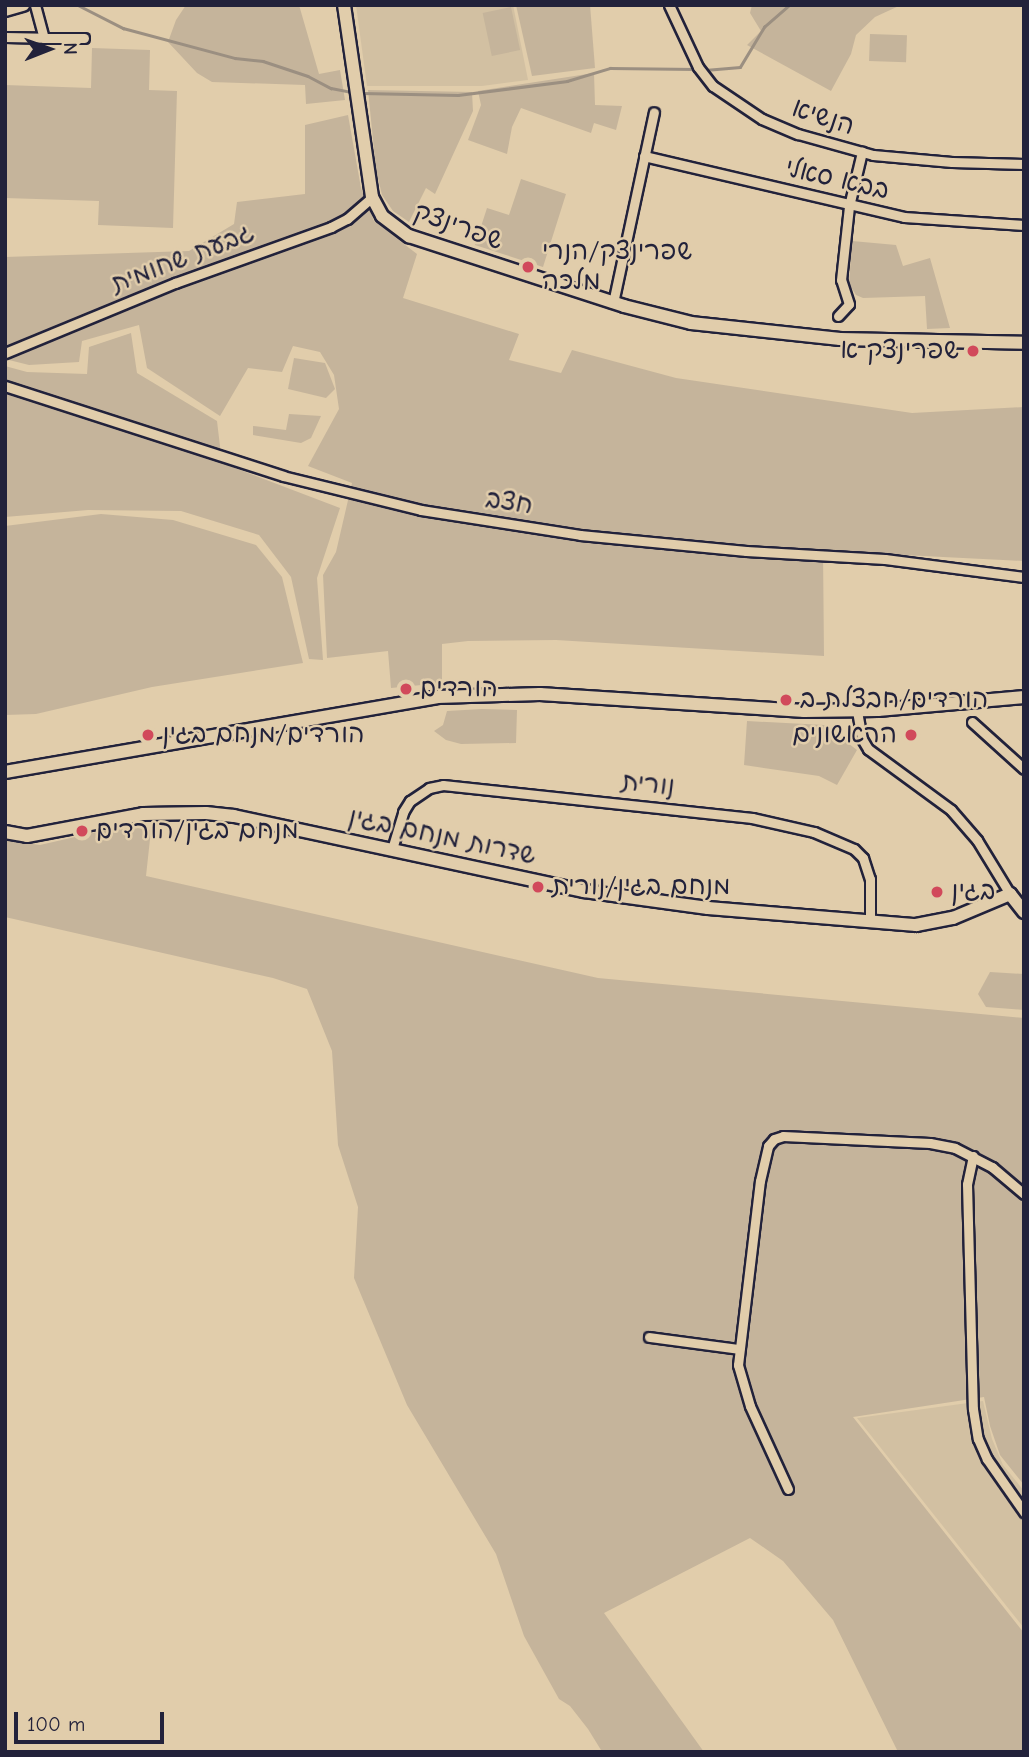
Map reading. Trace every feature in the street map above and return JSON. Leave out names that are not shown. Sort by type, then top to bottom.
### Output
[{"type":"street","points":[[5,10],[23,5]]},
{"type":"street","points":[[35,5],[44,38]]},
{"type":"street","name":"שפרינצק","points":[[344,5],[372,197],[382,216],[409,236],[613,303],[691,323],[786,334],[914,343],[1024,343]]},
{"type":"street","name":"הנשיא","points":[[669,5],[698,67],[713,86],[735,104],[798,134],[862,152],[909,160],[1024,164]]},
{"type":"street","points":[[5,37],[84,38]]},
{"type":"street","points":[[613,303],[654,112]]},
{"type":"street","points":[[838,316],[849,304],[841,281],[849,206],[862,152]]},
{"type":"street","name":"בבא סאלי","points":[[644,156],[904,217],[1024,225]]},
{"type":"street","name":"גבעת שחומית","points":[[5,353],[175,283],[331,227],[346,219],[372,197]]},
{"type":"street","name":"חצב","points":[[5,386],[283,476],[421,510],[580,535],[746,551],[885,559],[1024,577]]},
{"type":"street","points":[[5,772],[366,707],[459,695],[540,694],[753,709],[857,711],[1024,697]]},
{"type":"street","points":[[857,711],[862,739],[868,749],[936,797],[958,817],[978,840],[1010,894],[1024,912]]},
{"type":"street","points":[[972,722],[1024,769]]},
{"type":"street","name":"נורית","points":[[392,849],[403,812],[410,801],[429,788],[443,785],[752,818],[814,832],[854,849],[867,868],[870,922]]},
{"type":"street","name":"שדרות מנחם בגין","points":[[5,832],[27,836],[143,814],[205,813],[234,816],[597,893],[733,911],[896,925],[935,923],[1010,894]]},
{"type":"street","points":[[788,1489],[750,1406],[738,1364],[763,1160],[774,1139],[783,1136],[930,1143],[973,1157],[992,1167],[1024,1194]]},
{"type":"street","points":[[973,1157],[967,1184],[973,1409],[978,1439],[987,1459],[1024,1512]]},
{"type":"street","points":[[649,1337],[739,1349]]},
{"type":"shaded area","points":[[186,5],[299,5],[319,74],[340,70],[345,100],[306,104],[305,85],[212,82],[197,73],[168,42],[176,20]]},
{"type":"shaded area","points":[[356,5],[513,5],[528,80],[482,86],[367,86]]},
{"type":"shaded area","points":[[516,5],[590,5],[595,68],[532,76]]},
{"type":"shaded area","points":[[752,5],[901,5],[875,17],[856,35],[851,54],[831,91],[747,45],[761,31],[750,13]]},
{"type":"shaded area","points":[[511,7],[520,50],[492,56],[483,13]]},
{"type":"shaded area","points":[[870,34],[907,35],[906,62],[869,61]]},
{"type":"shaded area","points":[[92,48],[150,50],[149,90],[177,91],[173,228],[98,225],[99,201],[5,198],[5,85],[91,88]]},
{"type":"shaded area","points":[[594,73],[595,105],[622,106],[616,130],[594,123],[591,133],[521,108],[512,127],[507,154],[468,140],[481,105],[478,91]]},
{"type":"shaded area","points":[[368,90],[472,92],[473,111],[435,194],[426,188],[409,222],[393,211],[382,195],[376,170]]},
{"type":"shaded area","points":[[348,115],[361,188],[374,221],[417,254],[403,298],[519,334],[509,360],[561,373],[572,350],[676,378],[912,413],[1024,407],[1024,561],[823,551],[824,656],[556,640],[468,641],[442,644],[442,683],[391,688],[388,651],[327,658],[323,575],[336,552],[352,483],[308,466],[339,409],[334,375],[320,352],[293,346],[282,372],[248,368],[220,416],[147,368],[139,325],[82,341],[79,362],[29,365],[5,359],[5,257],[189,251],[234,224],[237,202],[305,194],[305,125]]},
{"type":"shaded area","points":[[521,179],[566,194],[543,267],[475,245],[487,208],[509,215]]},
{"type":"shaded area","points":[[852,241],[896,245],[903,266],[930,258],[950,328],[927,329],[925,296],[863,298],[856,295],[849,284]]},
{"type":"shaded area","points":[[131,333],[137,373],[217,421],[222,463],[340,508],[317,578],[323,660],[309,659],[291,577],[259,535],[181,511],[88,510],[5,517],[5,366],[27,372],[87,374],[89,347]]},
{"type":"shaded area","points":[[294,358],[325,363],[335,389],[326,398],[288,389]]},
{"type":"shaded area","points":[[289,414],[321,416],[311,438],[301,443],[253,435],[253,426],[286,430]]},
{"type":"shaded area","points":[[101,514],[173,520],[256,545],[282,577],[303,663],[152,687],[36,714],[5,715],[5,526]]},
{"type":"shaded area","points":[[517,710],[516,743],[461,744],[446,740],[434,731],[443,725],[447,711]]},
{"type":"shaded area","points":[[747,721],[824,725],[857,750],[837,785],[819,776],[744,765]]},
{"type":"shaded area","points":[[123,826],[151,830],[146,876],[598,978],[1024,1018],[1024,1485],[1000,1455],[984,1397],[853,1417],[1024,1633],[1024,1752],[898,1752],[833,1620],[783,1561],[750,1538],[604,1613],[704,1752],[601,1750],[570,1706],[559,1699],[524,1636],[496,1554],[407,1405],[354,1278],[358,1207],[338,1145],[332,1051],[307,989],[273,978],[5,917],[5,840],[40,845]]},
{"type":"shaded area","points":[[990,972],[1024,974],[1024,1010],[986,1007],[978,994]]},
{"type":"shaded area","points":[[983,1401],[992,1439],[1003,1465],[1024,1491],[1024,1628],[857,1418]]},
{"type":"waterway","points":[[78,5],[123,28],[235,58],[263,61],[308,76],[331,88],[352,92]]},
{"type":"waterway","points":[[705,70],[740,67],[764,27],[789,5]]},
{"type":"waterway","points":[[362,93],[458,95],[567,81],[610,68],[695,69]]},
{"type":"place","name":"שפרינצק/הנרי מלכה","points":[[528,267]]},
{"type":"place","name":"שפרינצק א","points":[[973,351]]},
{"type":"place","name":"הורדים","points":[[406,689]]},
{"type":"place","name":"הורדים/חבצלת ב","points":[[786,700]]},
{"type":"place","name":"הורדים/מנחם בגין","points":[[148,735]]},
{"type":"place","name":"הראשונים","points":[[911,735]]},
{"type":"place","name":"מנחם בגין/הורדים","points":[[82,831]]},
{"type":"place","name":"מנחם בגין/נורית","points":[[538,887]]},
{"type":"place","name":"בגין","points":[[937,892]]}]
